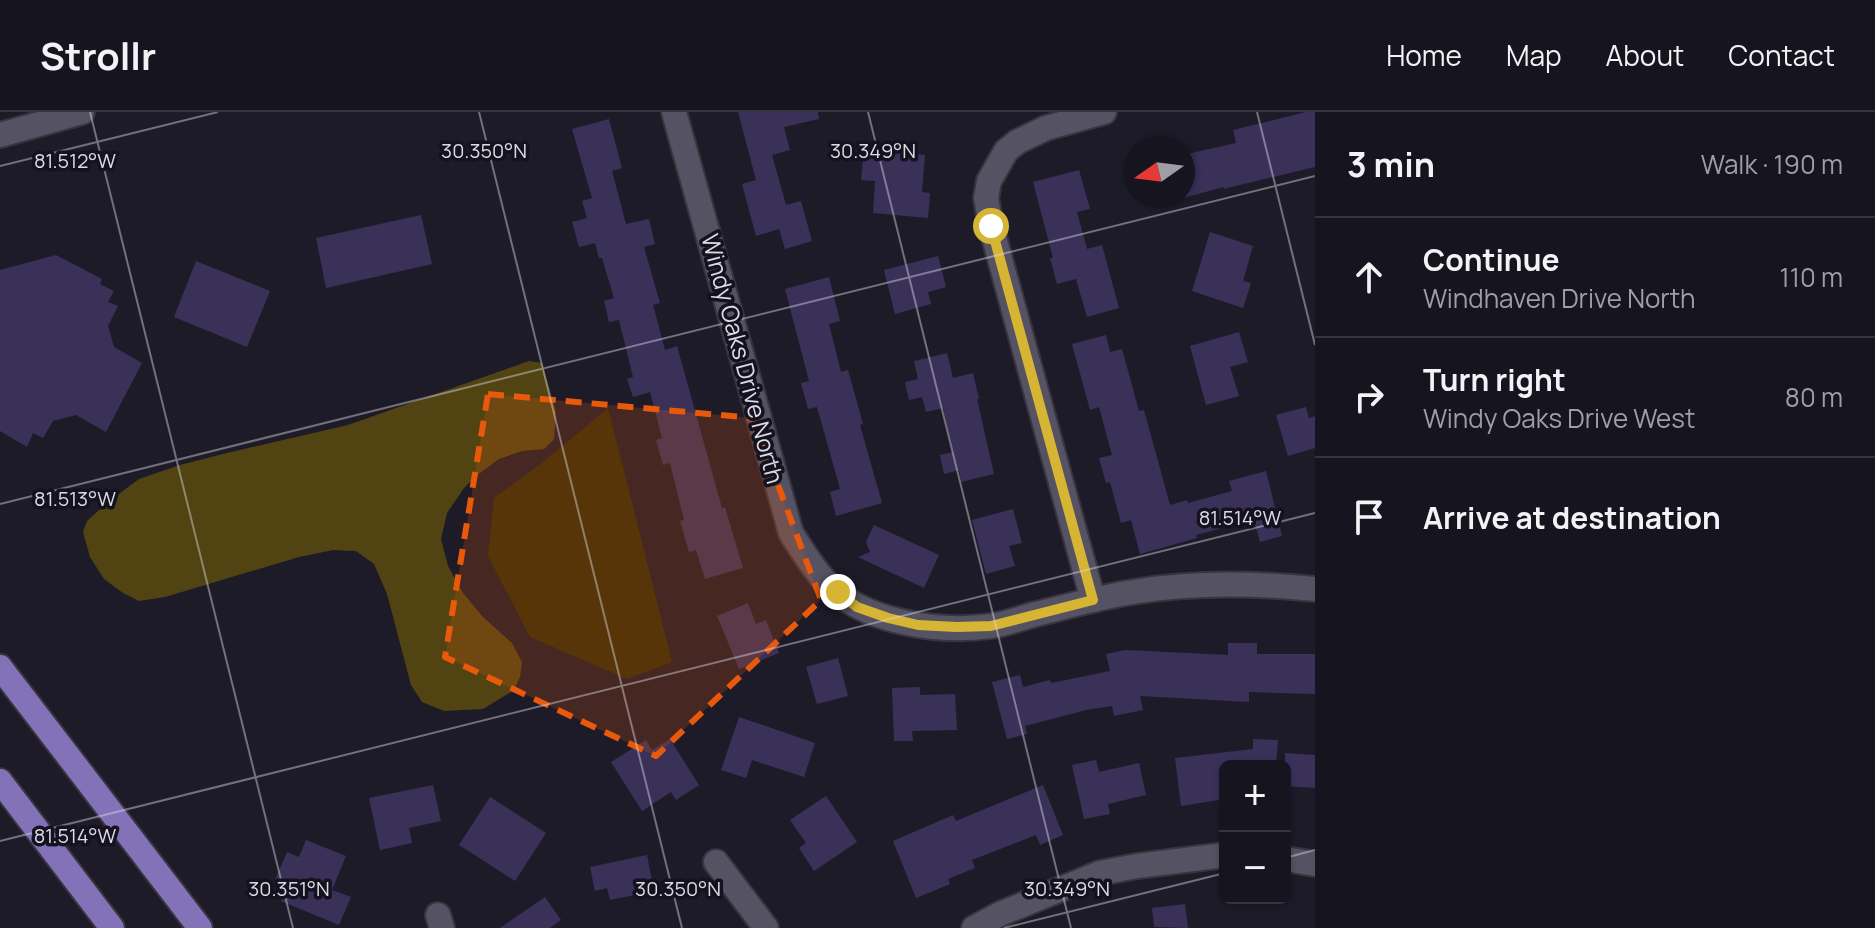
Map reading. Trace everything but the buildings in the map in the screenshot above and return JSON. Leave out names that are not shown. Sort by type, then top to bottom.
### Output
[{"type":"main road","points":[[0,667],[200,928]]},
{"type":"main road","points":[[0,781],[112,928]]},
{"type":"street","points":[[0,135],[82,112]]},
{"type":"street","name":"Windy Oaks Drive North","points":[[674,112],[791,533],[827,584],[857,607],[918,625],[991,626],[1093,600],[1181,585],[1315,589]]},
{"type":"street","points":[[1093,600],[986,198],[989,181],[998,164],[1006,151],[1017,142],[1046,128],[1104,112]]},
{"type":"street","points":[[974,928],[1000,914],[1100,873],[1219,856]]},
{"type":"street","points":[[1291,860],[1315,864]]},
{"type":"street","points":[[716,862],[766,928]]},
{"type":"highlighted area","points":[[488,394],[753,418],[821,600],[656,756],[445,657]]},
{"type":"shaded area","points":[[529,361],[542,363],[556,412],[554,439],[544,449],[522,451],[499,459],[476,476],[447,513],[441,539],[448,566],[463,593],[483,617],[512,643],[522,662],[514,690],[483,709],[444,711],[422,702],[411,685],[387,594],[374,564],[356,551],[333,550],[299,557],[165,597],[139,601],[104,579],[90,557],[83,532],[87,521],[139,479],[180,465],[348,425]]},
{"type":"shaded area","points":[[608,408],[672,662],[627,679],[530,637],[488,556],[494,498]]},
{"type":"route","points":[[838,592],[857,607],[888,618],[918,625],[956,627],[991,626],[1093,600],[991,226]]}]
